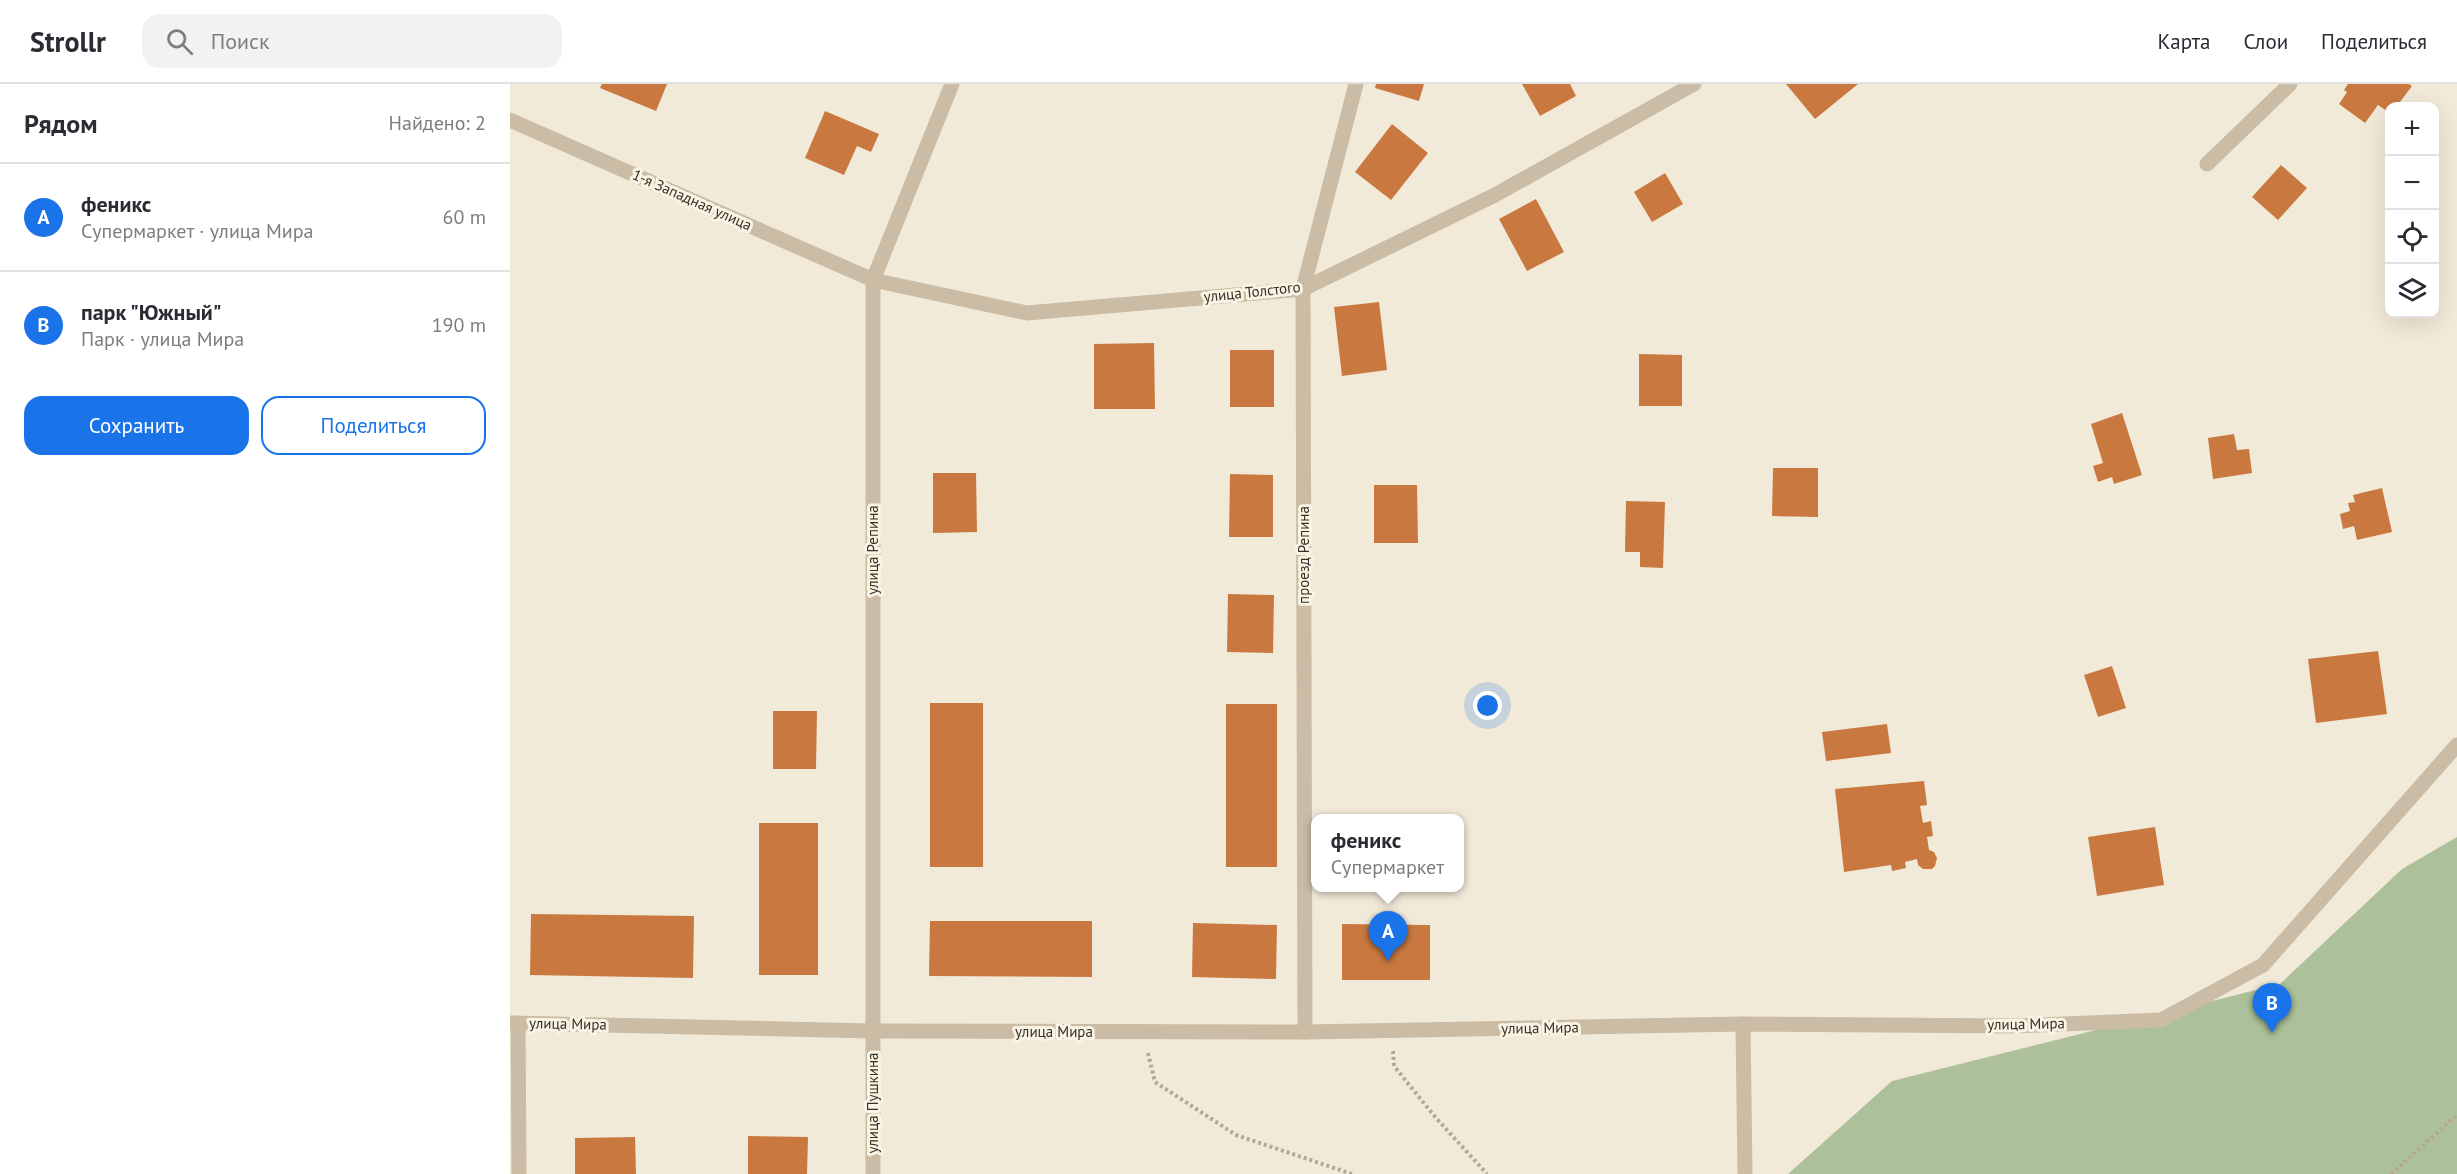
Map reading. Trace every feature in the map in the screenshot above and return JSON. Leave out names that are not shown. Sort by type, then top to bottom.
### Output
[{"type":"street","name":"улица Репина","points":[[872,1031],[873,280],[952,84]]},
{"type":"street","name":"проезд Репина","points":[[1305,1032],[1303,289],[1356,84]]},
{"type":"street","name":"улица Толстого","points":[[873,280],[1027,313],[1303,289],[1495,195],[1694,84]]},
{"type":"street","points":[[2207,165],[2290,84]]},
{"type":"street","name":"1-я Западная улица","points":[[510,120],[873,280]]},
{"type":"street","name":"улица Мира","points":[[514,1023],[872,1031],[1305,1032],[1743,1024],[2013,1026],[2161,1020],[2263,965],[2457,745]]},
{"type":"street","points":[[514,1023],[519,1174]]},
{"type":"street","points":[[1743,1024],[1744,1174]]},
{"type":"street","name":"улица Пушкина","points":[[872,1031],[873,1174]]},
{"type":"path","points":[[1392,1030],[1394,1066],[1436,1118],[1487,1174]]},
{"type":"path","points":[[1142,1032],[1155,1082],[1236,1135],[1352,1174]]},
{"type":"path","points":[[2391,1174],[2457,1114]]},
{"type":"green space","points":[[2457,837],[2457,1174],[1788,1174],[1892,1081],[2280,984],[2402,869]]},
{"type":"building","points":[[602,84],[667,84],[656,111],[600,88]]},
{"type":"building","points":[[1376,84],[1424,84],[1419,101],[1375,88]]},
{"type":"building","points":[[1522,84],[1570,84],[1576,96],[1540,116]]},
{"type":"building","points":[[1786,84],[1858,84],[1815,119]]},
{"type":"building","points":[[2348,84],[2409,84],[2412,86],[2400,102],[2385,102],[2385,110],[2378,105],[2365,123],[2339,104],[2347,92],[2344,90]]},
{"type":"building","points":[[825,111],[879,134],[871,152],[857,146],[844,175],[805,158]]},
{"type":"building","points":[[1392,124],[1428,153],[1391,200],[1355,172]]},
{"type":"building","points":[[2281,165],[2307,188],[2278,220],[2252,197]]},
{"type":"building","points":[[1665,173],[1683,204],[1652,222],[1634,192]]},
{"type":"building","points":[[1536,199],[1564,252],[1527,271],[1499,219]]},
{"type":"building","points":[[1379,302],[1387,370],[1342,376],[1334,307]]},
{"type":"building","points":[[1154,343],[1155,409],[1094,409],[1094,344]]},
{"type":"building","points":[[1230,350],[1274,350],[1274,407],[1230,407]]},
{"type":"building","points":[[1639,354],[1682,355],[1682,406],[1639,406]]},
{"type":"building","points":[[2122,413],[2142,475],[2114,484],[2112,477],[2098,482],[2093,466],[2103,463],[2091,424]]},
{"type":"building","points":[[2234,434],[2237,450],[2249,449],[2252,473],[2213,479],[2208,438]]},
{"type":"building","points":[[1773,468],[1818,468],[1818,517],[1772,516]]},
{"type":"building","points":[[933,473],[976,473],[977,532],[933,533]]},
{"type":"building","points":[[1230,474],[1273,475],[1273,537],[1229,537]]},
{"type":"building","points":[[1374,485],[1417,485],[1418,543],[1374,543]]},
{"type":"building","points":[[2382,488],[2392,532],[2357,540],[2354,526],[2343,529],[2340,514],[2350,511],[2348,503],[2355,502],[2353,495]]},
{"type":"building","points":[[1626,501],[1665,502],[1663,568],[1640,567],[1640,552],[1625,552]]},
{"type":"building","points":[[1228,594],[1274,595],[1273,653],[1227,652]]},
{"type":"building","points":[[2378,651],[2387,714],[2316,723],[2308,659]]},
{"type":"building","points":[[2112,666],[2126,708],[2098,717],[2084,675]]},
{"type":"building","points":[[930,703],[983,703],[983,867],[930,867]]},
{"type":"building","points":[[1226,704],[1277,704],[1277,867],[1226,867]]},
{"type":"building","points":[[773,711],[817,711],[816,769],[773,769]]},
{"type":"building","points":[[1887,724],[1891,753],[1826,761],[1822,732]]},
{"type":"building","points":[[1924,781],[1927,805],[1920,806],[1923,823],[1931,821],[1933,836],[1927,837],[1929,850],[1934,852],[1937,858],[1935,866],[1932,869],[1923,869],[1918,865],[1917,859],[1905,862],[1906,868],[1892,871],[1891,865],[1844,872],[1835,789]]},
{"type":"building","points":[[759,823],[818,823],[818,975],[759,975]]},
{"type":"building","points":[[2155,827],[2164,885],[2097,896],[2088,837]]},
{"type":"building","points":[[531,914],[694,916],[693,978],[530,975]]},
{"type":"building","points":[[930,921],[1092,921],[1092,977],[929,976]]},
{"type":"building","points":[[1193,923],[1277,925],[1276,979],[1192,977]]},
{"type":"building","points":[[1342,924],[1430,925],[1430,980],[1342,980]]},
{"type":"building","points":[[748,1136],[808,1137],[807,1174],[748,1174]]},
{"type":"building","points":[[635,1137],[636,1174],[575,1174],[575,1138]]},
{"type":"place","name":"феникс","points":[[1388,961]]},
{"type":"place","name":"парк \"Южный\"","points":[[2272,1033]]}]
